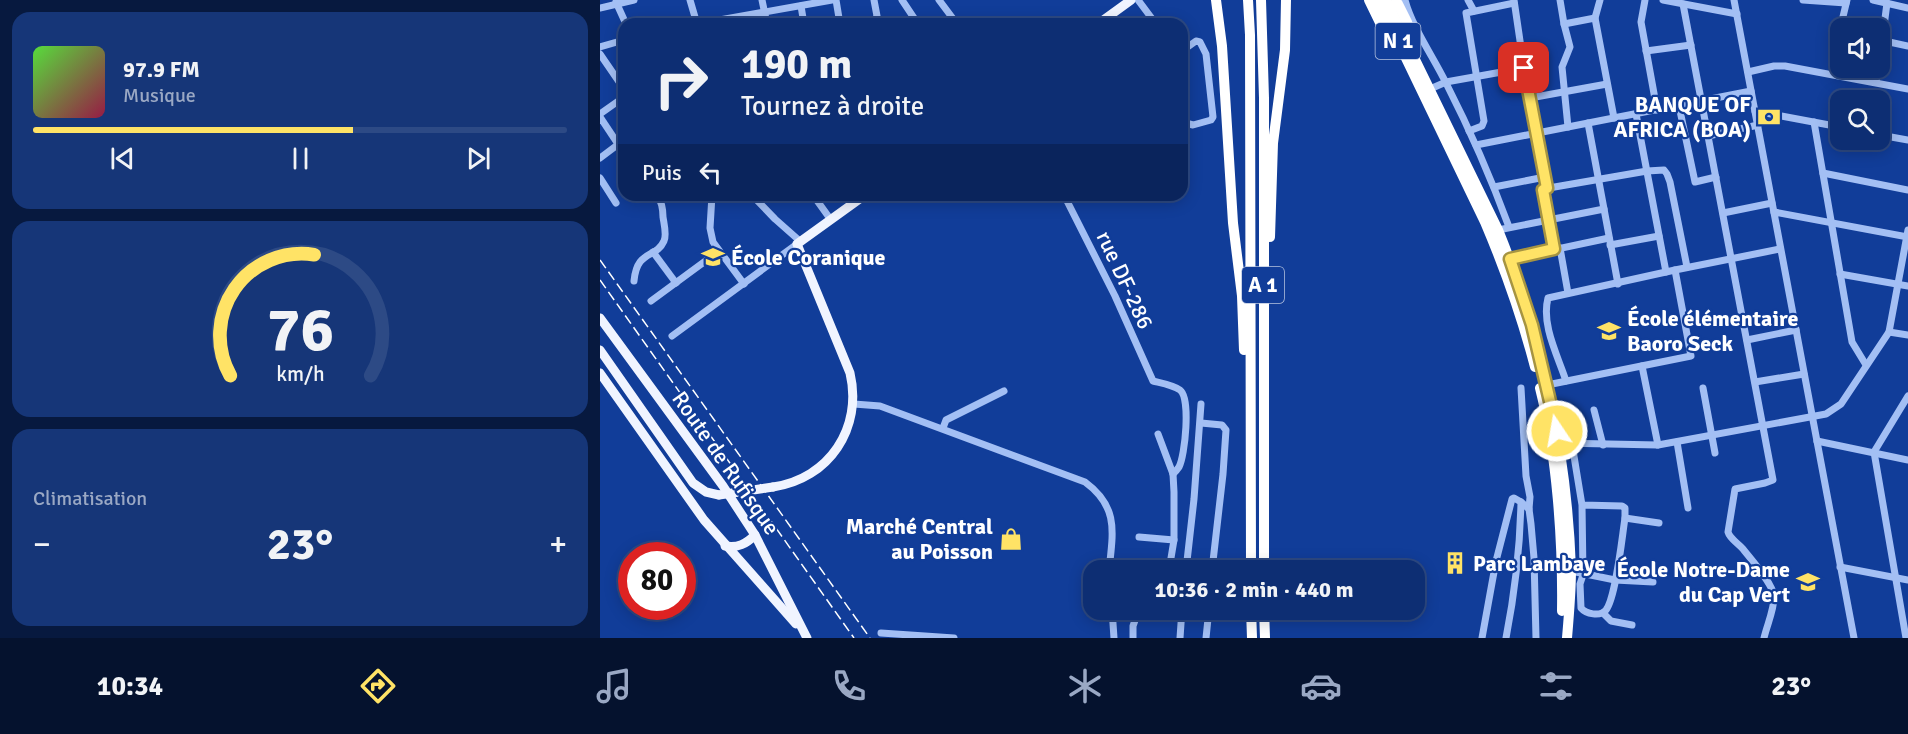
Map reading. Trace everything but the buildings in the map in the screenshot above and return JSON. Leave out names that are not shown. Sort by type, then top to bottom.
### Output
[{"type":"highway","points":[[1216,0],[1221,38],[1233,223],[1242,296],[1244,349],[1250,370]]},
{"type":"highway","name":"A 1","points":[[1248,0],[1250,35],[1251,560]]},
{"type":"highway","name":"A 1","points":[[1261,0],[1264,98],[1264,560]]},
{"type":"highway","points":[[1263,257],[1269,238],[1273,143],[1285,50],[1286,0]]},
{"type":"highway","points":[[1369,0],[1386,35],[1425,84],[1504,229],[1510,259],[1532,325],[1559,443],[1571,572],[1568,638]]},
{"type":"highway","name":"N 1","points":[[1378,0],[1425,84]]},
{"type":"highway","name":"N 1","points":[[1386,0],[1425,84]]},
{"type":"highway","points":[[1396,0],[1407,22],[1425,84],[1501,259],[1532,355],[1552,453],[1557,496],[1562,586],[1561,638]]},
{"type":"highway","points":[[1251,620],[1252,638]]},
{"type":"highway","points":[[1264,620],[1265,638]]},
{"type":"main road","points":[[1106,18],[1131,0]]},
{"type":"main road","points":[[600,350],[693,483],[706,492],[719,495],[787,485],[800,480],[831,457],[851,418],[854,388],[847,363],[799,243],[857,201]]},
{"type":"main road","name":"Route de Rufisque","points":[[600,318],[723,486],[755,536],[807,638]]},
{"type":"main road","name":"Route de Rufisque","points":[[600,373],[704,520],[725,546],[779,603],[807,638]]},
{"type":"main road","points":[[725,546],[735,547],[755,536]]},
{"type":"street","points":[[600,8],[616,2],[634,0]]},
{"type":"street","points":[[690,0],[695,18]]},
{"type":"street","points":[[762,0],[766,18]]},
{"type":"street","points":[[731,18],[834,0],[838,18]]},
{"type":"street","points":[[874,0],[876,18]]},
{"type":"street","points":[[902,0],[914,18]]},
{"type":"street","points":[[939,0],[952,18]]},
{"type":"street","points":[[1138,0],[1152,18]]},
{"type":"street","points":[[1405,0],[1476,145],[1494,187],[1504,229],[1604,209]]},
{"type":"street","points":[[1468,0],[1474,11]]},
{"type":"street","points":[[1560,0],[1570,47],[1562,67],[1568,127]]},
{"type":"street","points":[[1600,0],[1594,18],[1614,118]]},
{"type":"street","points":[[1645,0],[1641,22],[1657,110]]},
{"type":"street","points":[[1663,0],[1737,14]]},
{"type":"street","points":[[1710,9],[1711,0]]},
{"type":"street","points":[[1734,0],[1854,638]]},
{"type":"street","points":[[1803,0],[1847,1],[1843,18]]},
{"type":"street","points":[[1873,0],[1908,8]]},
{"type":"street","points":[[616,2],[623,18]]},
{"type":"street","points":[[1469,131],[1482,126],[1484,121],[1466,13],[1514,2],[1547,188]]},
{"type":"street","points":[[1885,18],[1887,3]]},
{"type":"street","points":[[1683,4],[1773,480],[1735,489],[1728,532],[1773,591],[1773,605],[1764,638]]},
{"type":"street","points":[[801,6],[803,18]]},
{"type":"street","points":[[1564,24],[1594,18]]},
{"type":"street","points":[[1188,47],[1196,41],[1203,45],[1213,117],[1211,120],[1193,125],[1188,124]]},
{"type":"street","points":[[600,47],[618,42]]},
{"type":"street","points":[[1890,42],[1908,46]]},
{"type":"street","points":[[1646,51],[1691,45]]},
{"type":"street","points":[[600,54],[618,80]]},
{"type":"street","points":[[1748,72],[1785,66],[1908,89]]},
{"type":"street","points":[[1425,84],[1524,68]]},
{"type":"street","points":[[1876,82],[1877,78]]},
{"type":"street","points":[[1530,98],[1607,84]]},
{"type":"street","points":[[1476,145],[1752,91]]},
{"type":"street","points":[[618,102],[600,116],[618,138]]},
{"type":"street","points":[[1679,106],[1695,182],[1716,177]]},
{"type":"street","points":[[1755,111],[1830,125]]},
{"type":"street","points":[[1636,114],[1665,272]]},
{"type":"street","points":[[1814,122],[1852,342],[1866,365]]},
{"type":"street","points":[[1588,123],[1618,284]]},
{"type":"street","points":[[1708,136],[1758,125]]},
{"type":"street","points":[[1890,137],[1908,140]]},
{"type":"street","points":[[600,158],[618,144]]},
{"type":"street","points":[[1568,293],[1548,220],[1543,190],[1547,188],[1664,170],[1667,174],[1688,267]]},
{"type":"street","points":[[1823,173],[1908,190]]},
{"type":"street","points":[[1494,187],[1545,177]]},
{"type":"street","points":[[600,178],[616,203]]},
{"type":"street","points":[[634,281],[637,266],[665,239],[661,201]]},
{"type":"street","points":[[712,201],[710,228],[714,242],[744,284]]},
{"type":"street","points":[[672,336],[799,243],[758,201]]},
{"type":"street","points":[[817,201],[831,220]]},
{"type":"street","name":"rue DF-286","points":[[1067,201],[1115,296],[1153,381],[1179,389],[1184,396],[1186,408],[1181,461],[1173,474]]},
{"type":"street","points":[[1723,213],[1772,203]]},
{"type":"street","points":[[1559,443],[1658,446],[1826,414],[1841,404],[1889,332],[1908,235],[1774,212]]},
{"type":"street","points":[[1510,259],[1557,248],[1659,236]]},
{"type":"street","points":[[1566,381],[1549,331],[1546,309],[1548,298],[1780,249]]},
{"type":"street","points":[[651,301],[719,251]]},
{"type":"street","points":[[652,252],[676,283]]},
{"type":"street","points":[[1547,385],[1691,356],[1675,270]]},
{"type":"street","points":[[1840,274],[1908,286]]},
{"type":"street","points":[[1747,340],[1796,330]]},
{"type":"street","points":[[1889,332],[1908,335]]},
{"type":"street","points":[[1642,366],[1658,446]]},
{"type":"street","points":[[1755,382],[1804,374]]},
{"type":"street","points":[[1521,388],[1534,558],[1536,638]]},
{"type":"street","points":[[1703,388],[1715,453]]},
{"type":"street","points":[[943,428],[946,420],[1004,391]]},
{"type":"street","points":[[1905,637],[1874,452],[1908,396]]},
{"type":"street","points":[[854,404],[880,406],[1085,482],[1097,490],[1105,501],[1113,523],[1110,560]]},
{"type":"street","points":[[1187,560],[1202,404]]},
{"type":"street","points":[[1594,410],[1603,445]]},
{"type":"street","points":[[1201,423],[1222,425],[1226,430],[1213,560]]},
{"type":"street","points":[[1158,434],[1173,474],[1174,540],[1171,560]]},
{"type":"street","points":[[1817,441],[1908,460]]},
{"type":"street","points":[[1677,442],[1688,508]]},
{"type":"street","points":[[1572,444],[1582,505],[1581,608],[1586,613],[1603,613],[1611,621],[1632,625]]},
{"type":"street","points":[[1482,638],[1496,561],[1512,499],[1518,499],[1529,509]]},
{"type":"street","points":[[1506,638],[1514,603],[1519,560],[1521,502]]},
{"type":"street","points":[[1582,505],[1625,508],[1615,580],[1608,607],[1603,613]]},
{"type":"street","points":[[1625,518],[1659,523]]},
{"type":"street","points":[[1139,537],[1174,540]]},
{"type":"street","points":[[1840,567],[1908,580]]},
{"type":"street","points":[[1571,572],[1615,580],[1653,582]]},
{"type":"street","points":[[1113,620],[1114,638]]},
{"type":"street","points":[[1133,638],[1135,620]]},
{"type":"street","points":[[1180,638],[1181,620]]},
{"type":"street","points":[[1206,638],[1208,620]]},
{"type":"street","points":[[1905,637],[1908,623]]},
{"type":"street","points":[[881,633],[954,638]]},
{"type":"railway","points":[[600,260],[870,638]]},
{"type":"railway","points":[[600,280],[854,638]]},
{"type":"place","name":"BANQUE OF AFRICA (BOA)","points":[[1769,117]]},
{"type":"place","name":"École Coranique","points":[[713,257]]},
{"type":"place","name":"École élémentaire Baoro Seck","points":[[1609,331]]},
{"type":"place","name":"Marché Central au Poisson","points":[[1011,539]]},
{"type":"place","name":"Parc Lambaye","points":[[1455,563]]},
{"type":"place","name":"École Notre-Dame du Cap Vert","points":[[1808,582]]},
{"type":"route","points":[[1524,68],[1547,188],[1543,190],[1554,249],[1510,259],[1532,325],[1557,431]]}]
